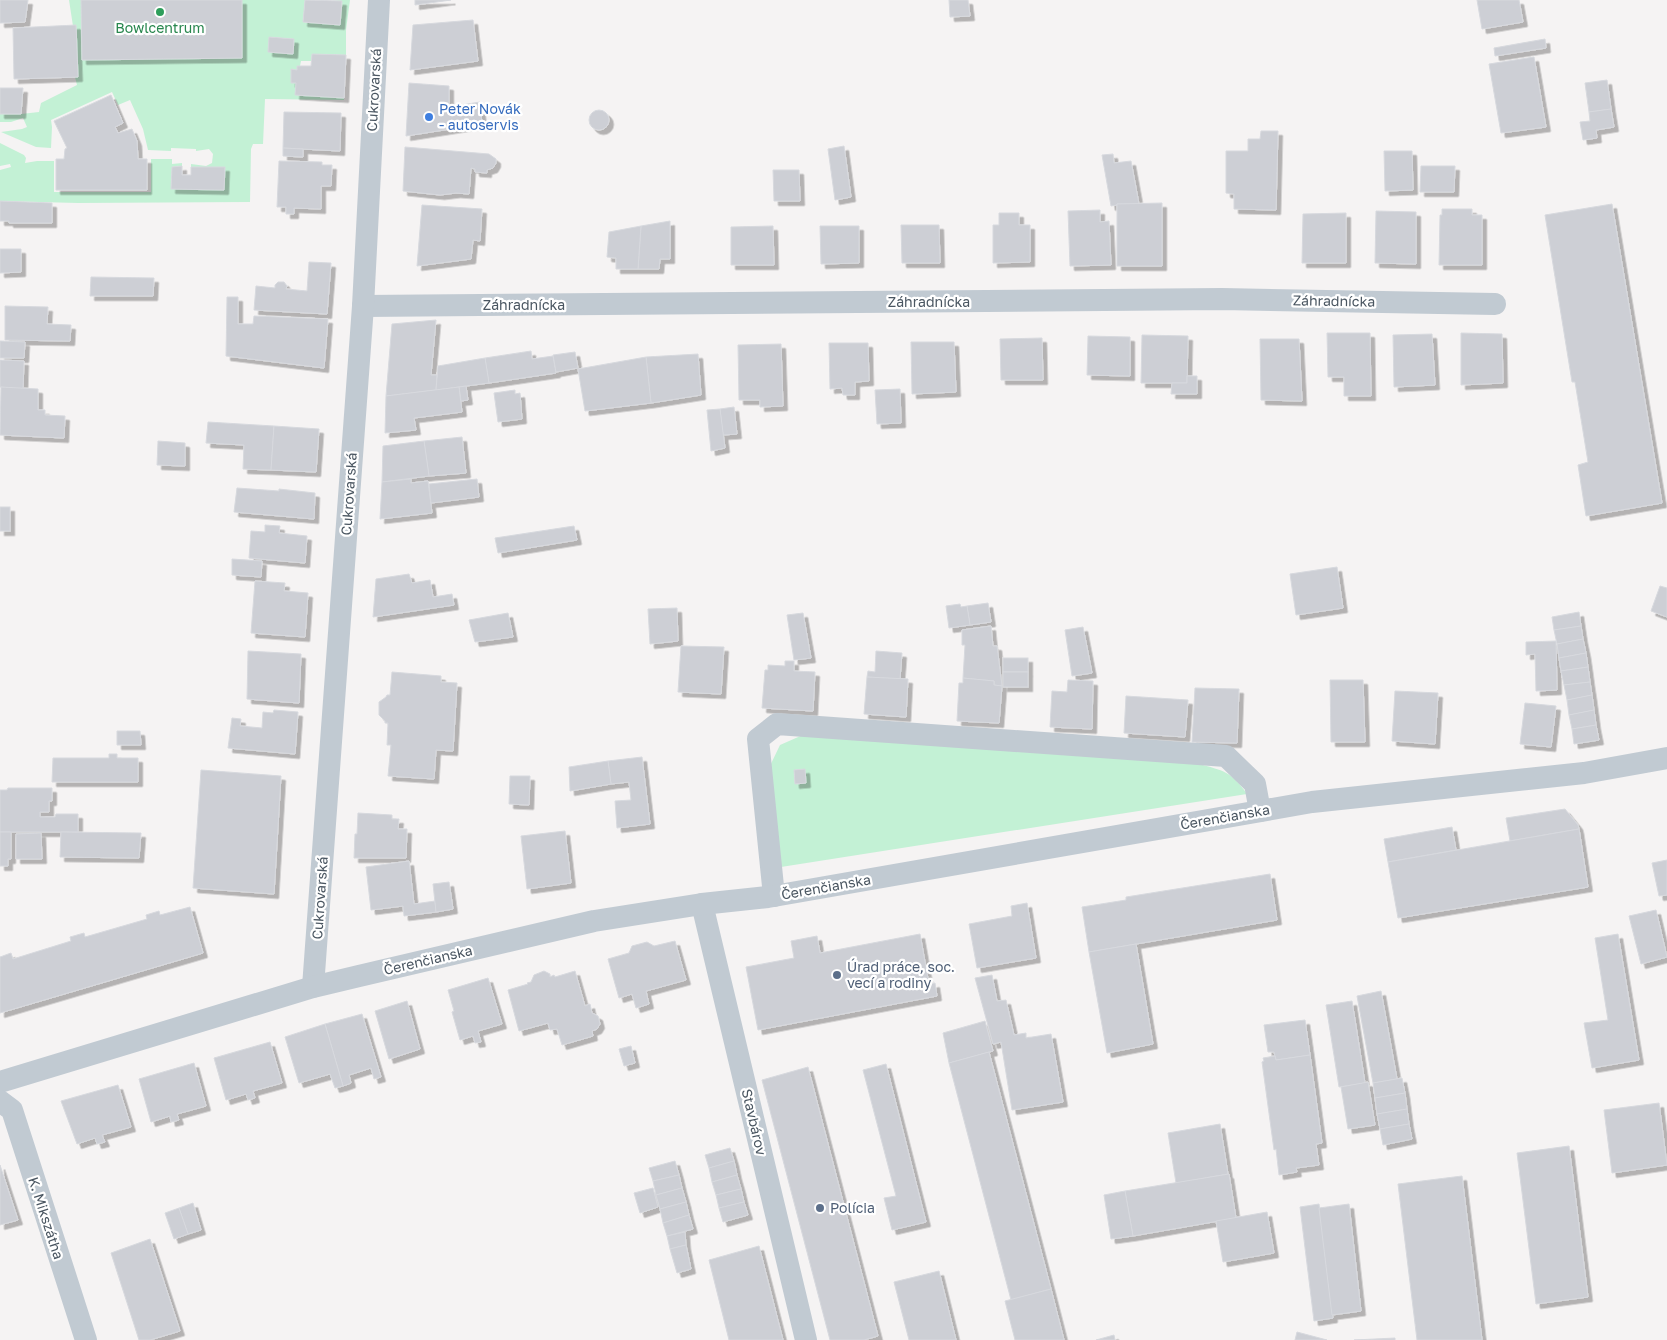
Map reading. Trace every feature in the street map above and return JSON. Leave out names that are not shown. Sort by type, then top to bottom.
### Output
[{"type":"street","name":"Cukrovarská","points":[[313,987],[362,306],[379,0]]},
{"type":"street","name":"Záhradnícka","points":[[362,306],[1222,299],[1495,304]]},
{"type":"street","points":[[774,896],[758,739],[776,724],[1226,756],[1254,784],[1260,811]]},
{"type":"street","name":"Čerenčianska","points":[[0,1082],[313,987],[594,921],[702,904],[774,896],[1312,802],[1584,773],[1667,758]]},
{"type":"street","name":"Stavbárov","points":[[702,904],[806,1340]]},
{"type":"street","name":"K. Mikszátha","points":[[0,1101],[12,1110],[86,1340]]},
{"type":"green space","points":[[69,0],[305,0],[303,22],[340,25],[342,1],[332,0],[350,0],[346,30],[346,55],[312,54],[311,61],[301,61],[300,66],[297,66],[297,70],[291,69],[296,83],[344,98],[344,100],[265,99],[263,144],[253,144],[251,149],[250,202],[78,203],[0,201],[0,170],[11,167],[10,164],[0,166],[0,143],[24,155],[26,158],[25,163],[54,161],[54,192],[151,192],[151,159],[172,159],[172,164],[182,163],[182,166],[172,167],[171,189],[224,189],[225,167],[191,167],[191,164],[206,166],[212,163],[213,154],[209,149],[196,151],[196,149],[171,148],[171,151],[148,150],[143,129],[130,100],[118,105],[112,92],[51,120],[51,148],[36,147],[1,132],[27,127],[23,118],[11,122],[0,122],[0,114],[39,112],[41,103],[77,85],[75,77],[78,77],[76,26],[73,26]],"holes":[[[269,37],[294,39],[293,54],[269,52]]]},
{"type":"green space","points":[[805,734],[1198,764],[1214,768],[1231,776],[1247,794],[781,867],[768,770],[780,745]],"holes":[[[805,769],[805,783],[795,784],[794,770]]]},
{"type":"building","points":[[0,0],[28,0],[25,22],[0,23]]},
{"type":"building","points":[[81,0],[242,0],[242,58],[82,60]]},
{"type":"building","points":[[305,0],[342,1],[340,25],[303,22]]},
{"type":"building","points":[[415,0],[451,0],[415,5]]},
{"type":"building","points":[[949,0],[968,0],[970,16],[950,17]]},
{"type":"building","points":[[1477,0],[1519,0],[1523,22],[1482,29]]},
{"type":"building","points":[[473,20],[478,61],[410,70],[413,25]]},
{"type":"building","points":[[76,25],[78,77],[14,79],[13,28]]},
{"type":"building","points":[[269,37],[294,39],[293,54],[268,52]]},
{"type":"building","points":[[1545,39],[1546,48],[1495,56],[1494,48]]},
{"type":"building","points":[[312,54],[346,55],[344,98],[295,95],[296,83],[291,83],[291,69],[297,70],[297,66],[311,66]]},
{"type":"building","points":[[1534,57],[1546,127],[1501,133],[1489,64]]},
{"type":"building","points":[[1607,80],[1611,109],[1589,112],[1585,83]]},
{"type":"building","points":[[409,83],[449,86],[449,107],[480,102],[482,124],[406,136]]},
{"type":"building","points":[[0,88],[23,88],[21,114],[0,114]]},
{"type":"building","points":[[111,95],[123,123],[115,127],[118,133],[132,129],[137,141],[138,159],[147,159],[147,190],[56,190],[56,159],[64,159],[65,149],[67,148],[54,121]]},
{"type":"building","points":[[1611,109],[1614,127],[1596,130],[1597,138],[1583,140],[1580,122],[1590,121],[1589,112]]},
{"type":"building","points":[[599,110],[606,113],[609,120],[606,127],[599,130],[592,127],[589,120],[592,113]]},
{"type":"building","points":[[284,112],[341,113],[340,151],[283,148]]},
{"type":"building","points":[[1261,131],[1278,131],[1276,210],[1234,209],[1234,194],[1226,193],[1226,151],[1248,151],[1248,139],[1260,139]]},
{"type":"building","points":[[844,146],[851,197],[835,200],[828,149]]},
{"type":"building","points":[[405,147],[489,154],[496,159],[496,163],[493,168],[487,170],[487,173],[475,172],[475,169],[471,168],[469,194],[440,195],[403,191]]},
{"type":"building","points":[[283,148],[303,149],[303,157],[283,156]]},
{"type":"building","points":[[1384,151],[1412,151],[1413,190],[1385,191]]},
{"type":"building","points":[[1113,154],[1114,163],[1131,161],[1139,204],[1117,204],[1111,206],[1102,155]]},
{"type":"building","points":[[279,161],[322,162],[322,165],[332,165],[331,186],[321,186],[321,209],[294,208],[294,214],[286,214],[286,207],[277,207]]},
{"type":"building","points":[[182,166],[182,175],[191,175],[191,167],[225,167],[224,190],[171,189],[172,167]]},
{"type":"building","points":[[1421,166],[1455,166],[1454,192],[1420,192]]},
{"type":"building","points":[[773,170],[799,170],[800,201],[774,201]]},
{"type":"building","points":[[0,201],[52,203],[52,223],[9,223],[9,221],[0,221]]},
{"type":"building","points":[[1162,203],[1162,266],[1117,266],[1117,204]]},
{"type":"building","points":[[1612,204],[1662,503],[1586,516],[1578,465],[1588,462],[1575,382],[1572,382],[1545,215]]},
{"type":"building","points":[[422,205],[482,209],[480,241],[473,240],[471,259],[417,266]]},
{"type":"building","points":[[1442,209],[1472,209],[1472,215],[1482,215],[1482,265],[1439,265],[1440,215],[1442,215]]},
{"type":"building","points":[[1100,210],[1100,222],[1109,221],[1111,265],[1070,266],[1068,211]]},
{"type":"building","points":[[1376,211],[1416,212],[1416,264],[1375,263]]},
{"type":"building","points":[[999,213],[1019,213],[1019,225],[1030,225],[1030,262],[993,263],[993,225],[999,225]]},
{"type":"building","points":[[1346,213],[1346,263],[1302,263],[1303,214]]},
{"type":"building","points":[[670,221],[670,259],[660,259],[659,269],[638,269],[641,226]]},
{"type":"building","points":[[901,225],[939,225],[940,263],[902,263]]},
{"type":"building","points":[[641,226],[638,269],[616,269],[616,258],[607,257],[609,232]]},
{"type":"building","points":[[773,226],[774,265],[731,265],[731,227]]},
{"type":"building","points":[[820,226],[859,226],[859,263],[821,264]]},
{"type":"building","points":[[0,249],[21,249],[21,272],[0,273]]},
{"type":"building","points":[[309,262],[331,263],[327,314],[254,310],[256,286],[275,288],[278,282],[284,282],[287,286],[286,289],[307,291]]},
{"type":"building","points":[[91,277],[154,278],[153,296],[90,296]]},
{"type":"building","points":[[227,297],[238,297],[238,324],[253,324],[254,316],[328,319],[324,368],[226,356]]},
{"type":"building","points":[[5,306],[48,307],[47,324],[71,325],[70,341],[5,340]]},
{"type":"building","points":[[436,320],[431,375],[437,375],[436,390],[386,396],[392,324]]},
{"type":"building","points":[[1327,333],[1370,333],[1371,396],[1344,396],[1344,377],[1328,377]]},
{"type":"building","points":[[1461,333],[1502,334],[1503,383],[1461,385]]},
{"type":"building","points":[[1432,334],[1435,385],[1394,387],[1393,335]]},
{"type":"building","points":[[1142,335],[1188,336],[1187,383],[1141,383]]},
{"type":"building","points":[[1088,336],[1130,337],[1130,376],[1087,375]]},
{"type":"building","points":[[1042,338],[1043,380],[1001,380],[1000,339]]},
{"type":"building","points":[[1260,339],[1299,339],[1302,401],[1261,400]]},
{"type":"building","points":[[0,341],[25,342],[24,358],[0,358]]},
{"type":"building","points":[[911,342],[954,342],[956,392],[912,394]]},
{"type":"building","points":[[829,343],[868,343],[869,381],[855,382],[855,395],[843,395],[842,388],[830,389]]},
{"type":"building","points":[[781,344],[783,406],[760,407],[760,400],[739,400],[738,345]]},
{"type":"building","points":[[531,351],[532,359],[553,356],[556,373],[489,383],[485,358]]},
{"type":"building","points":[[575,352],[578,368],[556,372],[553,355]]},
{"type":"building","points":[[698,354],[701,395],[651,403],[646,357]]},
{"type":"building","points":[[646,357],[651,403],[585,411],[578,369]]},
{"type":"building","points":[[485,358],[489,383],[436,390],[438,366]]},
{"type":"building","points":[[0,360],[24,361],[23,389],[0,387]]},
{"type":"building","points":[[1187,376],[1197,376],[1197,394],[1171,394],[1172,383],[1187,383]]},
{"type":"building","points":[[466,386],[468,400],[461,401],[459,387]]},
{"type":"building","points":[[1,387],[38,389],[38,410],[45,410],[45,415],[65,416],[64,438],[0,435]]},
{"type":"building","points":[[459,387],[462,412],[414,418],[416,430],[385,433],[386,396]]},
{"type":"building","points":[[900,389],[901,423],[877,424],[875,390]]},
{"type":"building","points":[[515,390],[515,394],[520,393],[522,419],[498,422],[494,393]]},
{"type":"building","points":[[734,407],[737,434],[723,435],[720,409]]},
{"type":"building","points":[[720,409],[725,448],[711,451],[707,410]]},
{"type":"building","points":[[208,422],[274,426],[271,470],[243,469],[244,445],[206,443]]},
{"type":"building","points":[[274,426],[319,429],[316,472],[271,470]]},
{"type":"building","points":[[462,437],[466,473],[429,476],[424,441]]},
{"type":"building","points":[[158,441],[185,443],[185,466],[157,465]]},
{"type":"building","points":[[424,441],[429,476],[382,482],[383,446]]},
{"type":"building","points":[[411,479],[411,483],[428,481],[432,513],[380,519],[382,482]]},
{"type":"building","points":[[477,479],[479,497],[431,503],[429,484]]},
{"type":"building","points":[[237,488],[279,491],[279,489],[315,493],[314,519],[234,512]]},
{"type":"building","points":[[0,507],[10,507],[10,531],[0,531]]},
{"type":"building","points":[[265,525],[280,526],[279,533],[307,536],[305,563],[249,558],[251,531],[265,532]]},
{"type":"building","points":[[574,526],[577,540],[498,553],[495,538]]},
{"type":"building","points":[[232,559],[262,561],[261,577],[232,575]]},
{"type":"building","points":[[1337,567],[1343,608],[1296,615],[1290,574]]},
{"type":"building","points":[[409,574],[412,583],[430,580],[433,597],[452,594],[454,605],[373,617],[376,579]]},
{"type":"building","points":[[255,581],[285,583],[284,591],[308,593],[305,637],[251,633]]},
{"type":"building","points":[[1660,586],[1667,588],[1667,617],[1651,611]]},
{"type":"building","points":[[988,603],[991,622],[970,625],[967,606]]},
{"type":"building","points":[[960,604],[961,607],[967,606],[970,625],[949,628],[946,606]]},
{"type":"building","points":[[677,608],[678,641],[650,644],[648,609]]},
{"type":"building","points":[[1579,612],[1581,626],[1554,630],[1552,617]]},
{"type":"building","points":[[508,613],[513,637],[475,642],[469,620]]},
{"type":"building","points":[[803,613],[811,658],[794,660],[787,615]]},
{"type":"building","points":[[991,626],[993,646],[997,646],[1002,686],[994,685],[994,681],[963,678],[965,645],[962,645],[962,630]]},
{"type":"building","points":[[1581,626],[1583,639],[1557,644],[1554,630]]},
{"type":"building","points":[[1083,627],[1092,673],[1072,676],[1065,630]]},
{"type":"building","points":[[1583,639],[1586,653],[1559,658],[1557,644]]},
{"type":"building","points":[[1556,641],[1557,690],[1536,691],[1535,654],[1526,655],[1526,642]]},
{"type":"building","points":[[681,646],[724,647],[721,694],[678,692]]},
{"type":"building","points":[[248,651],[301,654],[299,703],[247,699]]},
{"type":"building","points":[[876,651],[902,653],[900,679],[867,677],[868,671],[875,672]]},
{"type":"building","points":[[1586,653],[1588,667],[1561,671],[1559,658]]},
{"type":"building","points":[[1003,658],[1028,658],[1028,672],[1003,672]]},
{"type":"building","points":[[785,661],[794,661],[794,671],[815,672],[813,711],[762,708],[765,670],[768,670],[768,665],[785,666]]},
{"type":"building","points":[[1588,667],[1590,682],[1564,685],[1561,671]]},
{"type":"building","points":[[392,672],[441,676],[441,682],[457,683],[453,751],[436,750],[434,779],[388,776],[391,745],[387,745],[388,723],[385,723],[379,715],[379,702],[387,695],[390,695]]},
{"type":"building","points":[[1003,672],[1028,672],[1028,687],[1003,687]]},
{"type":"building","points":[[867,677],[908,679],[906,717],[864,714]]},
{"type":"building","points":[[963,678],[994,681],[994,685],[1002,686],[999,723],[957,721],[959,683],[963,683]]},
{"type":"building","points":[[1068,680],[1093,681],[1092,729],[1050,727],[1052,691],[1067,692]]},
{"type":"building","points":[[1330,680],[1363,680],[1365,742],[1331,742]]},
{"type":"building","points":[[1590,682],[1592,695],[1567,700],[1564,685]]},
{"type":"building","points":[[1195,688],[1239,689],[1237,743],[1192,742]]},
{"type":"building","points":[[1395,691],[1438,693],[1435,744],[1392,741]]},
{"type":"building","points":[[1592,695],[1594,710],[1569,715],[1567,700]]},
{"type":"building","points":[[1126,696],[1188,700],[1185,737],[1124,733]]},
{"type":"building","points":[[1525,703],[1556,706],[1551,747],[1520,744]]},
{"type":"building","points":[[274,710],[298,712],[295,754],[228,748],[232,718],[241,719],[240,726],[262,728],[263,712],[273,713]]},
{"type":"building","points":[[1594,710],[1596,725],[1572,729],[1569,715]]},
{"type":"building","points":[[1596,725],[1599,740],[1574,744],[1572,729]]},
{"type":"building","points":[[117,731],[140,731],[141,745],[117,745]]},
{"type":"building","points":[[109,754],[117,754],[117,758],[138,758],[138,782],[52,782],[53,758],[109,758]]},
{"type":"building","points":[[642,757],[650,824],[617,828],[615,801],[631,800],[629,782],[611,784],[608,761]]},
{"type":"building","points":[[608,761],[611,784],[570,791],[569,767]]},
{"type":"building","points":[[805,769],[806,783],[795,784],[794,770]]},
{"type":"building","points":[[201,770],[281,776],[274,894],[193,888]]},
{"type":"building","points":[[510,776],[530,776],[529,805],[509,804]]},
{"type":"building","points":[[8,788],[52,788],[52,801],[49,801],[49,812],[40,812],[40,817],[55,817],[56,814],[78,814],[78,832],[0,832],[0,790],[7,790]]},
{"type":"building","points":[[1565,809],[1579,829],[1510,841],[1506,818]]},
{"type":"building","points":[[358,813],[392,815],[392,819],[399,819],[398,829],[407,829],[406,858],[354,858]]},
{"type":"building","points":[[1452,827],[1456,850],[1388,862],[1384,839]]},
{"type":"building","points":[[1579,829],[1588,887],[1398,918],[1388,862]]},
{"type":"building","points":[[565,831],[571,883],[527,889],[521,836]]},
{"type":"building","points":[[0,832],[11,832],[11,859],[8,859],[8,866],[0,866]]},
{"type":"building","points":[[61,832],[141,833],[139,858],[60,857]]},
{"type":"building","points":[[41,833],[42,859],[16,859],[16,834]]},
{"type":"building","points":[[1667,860],[1667,895],[1659,896],[1652,863]]},
{"type":"building","points":[[409,861],[414,904],[435,901],[436,912],[404,916],[403,906],[371,910],[366,867]]},
{"type":"building","points":[[1270,874],[1277,920],[1089,952],[1082,907],[1126,900],[1126,897]]},
{"type":"building","points":[[449,882],[453,909],[436,912],[433,884]]},
{"type":"building","points":[[1027,903],[1036,958],[977,968],[969,924],[1012,916],[1011,906]]},
{"type":"building","points":[[190,907],[203,953],[0,1013],[0,957],[11,953],[13,959],[71,941],[70,937],[84,933],[85,937],[147,919],[146,915],[159,911],[160,915]]},
{"type":"building","points":[[1656,910],[1667,957],[1641,964],[1629,916]]},
{"type":"building","name":"Úrad práce, soc. vecí a rodiny","points":[[920,934],[929,984],[935,983],[937,996],[758,1030],[746,967],[794,958],[791,941],[817,936],[820,953]]},
{"type":"building","points":[[1618,934],[1639,1060],[1592,1068],[1584,1023],[1608,1020],[1595,938]]},
{"type":"building","points":[[675,941],[686,980],[646,991],[649,1004],[636,1008],[632,994],[619,998],[608,959],[629,953],[632,946],[647,942],[654,946]]},
{"type":"building","points":[[1136,944],[1153,1044],[1107,1053],[1089,952]]},
{"type":"building","points":[[544,971],[550,974],[550,977],[554,975],[555,977],[575,971],[585,1006],[590,1004],[592,1013],[598,1016],[600,1024],[597,1029],[592,1031],[593,1036],[562,1045],[557,1029],[550,1030],[548,1023],[519,1031],[508,990],[528,984],[534,975]]},
{"type":"building","points":[[992,975],[997,1001],[1006,1000],[1014,1035],[1026,1033],[1026,1038],[1051,1034],[1063,1102],[1012,1110],[1001,1042],[993,1044],[975,978]]},
{"type":"building","points":[[488,978],[502,1024],[478,1031],[481,1042],[475,1043],[473,1036],[460,1040],[448,990]]},
{"type":"building","points":[[1381,991],[1397,1079],[1373,1083],[1357,996]]},
{"type":"building","points":[[407,1001],[420,1049],[389,1059],[375,1011]]},
{"type":"building","points":[[1352,1001],[1365,1083],[1339,1087],[1326,1005]]},
{"type":"building","points":[[362,1014],[381,1077],[374,1079],[371,1068],[349,1075],[351,1083],[343,1086],[325,1024]]},
{"type":"building","points":[[1305,1020],[1310,1055],[1276,1060],[1274,1052],[1268,1052],[1264,1025]]},
{"type":"building","points":[[985,1021],[993,1051],[949,1063],[943,1033]]},
{"type":"building","points":[[325,1024],[343,1086],[335,1088],[330,1074],[299,1083],[285,1037]]},
{"type":"building","points":[[270,1042],[282,1083],[253,1091],[255,1098],[248,1100],[246,1094],[226,1100],[214,1058]]},
{"type":"building","points":[[631,1046],[635,1063],[624,1066],[619,1049]]},
{"type":"building","points":[[989,1052],[1051,1289],[1011,1300],[949,1063]]},
{"type":"building","points":[[1310,1055],[1322,1143],[1316,1144],[1319,1165],[1296,1168],[1297,1172],[1279,1175],[1276,1149],[1274,1150],[1263,1058],[1275,1056],[1276,1060]]},
{"type":"building","points":[[194,1063],[206,1106],[177,1114],[179,1120],[171,1122],[170,1116],[151,1122],[139,1079]]},
{"type":"building","points":[[886,1064],[926,1222],[892,1230],[884,1198],[896,1196],[863,1070]]},
{"type":"building","name":"Polícia","points":[[808,1067],[878,1336],[864,1340],[830,1340],[762,1080]]},
{"type":"building","points":[[1402,1078],[1405,1093],[1375,1098],[1373,1083]]},
{"type":"building","points":[[1368,1082],[1375,1125],[1348,1129],[1341,1087]]},
{"type":"building","points":[[118,1085],[131,1127],[102,1135],[105,1142],[97,1144],[95,1138],[77,1144],[61,1101]]},
{"type":"building","points":[[1405,1093],[1407,1109],[1377,1114],[1375,1098]]},
{"type":"building","points":[[1659,1103],[1667,1165],[1612,1173],[1604,1110]]},
{"type":"building","points":[[1407,1109],[1409,1124],[1380,1129],[1377,1114]]},
{"type":"building","points":[[1220,1124],[1228,1174],[1176,1183],[1168,1133]]},
{"type":"building","points":[[1409,1124],[1412,1139],[1383,1145],[1380,1129]]},
{"type":"building","points":[[1569,1146],[1588,1297],[1536,1304],[1517,1153]]},
{"type":"building","points":[[730,1148],[734,1161],[709,1168],[705,1155]]},
{"type":"building","points":[[675,1161],[679,1175],[653,1181],[649,1168]]},
{"type":"building","points":[[734,1161],[737,1175],[712,1182],[709,1168]]},
{"type":"building","points":[[0,1165],[18,1220],[0,1225]]},
{"type":"building","points":[[1229,1174],[1236,1218],[1133,1236],[1125,1191]]},
{"type":"building","points":[[679,1175],[682,1188],[656,1195],[653,1181]]},
{"type":"building","points":[[737,1175],[741,1189],[716,1195],[712,1182]]},
{"type":"building","points":[[1462,1176],[1482,1340],[1417,1340],[1398,1184]]},
{"type":"building","points":[[653,1188],[658,1207],[640,1213],[634,1193]]},
{"type":"building","points":[[682,1188],[686,1202],[660,1209],[656,1195]]},
{"type":"building","points":[[741,1189],[744,1202],[719,1208],[716,1195]]},
{"type":"building","points":[[1125,1191],[1133,1236],[1111,1239],[1104,1195]]},
{"type":"building","points":[[686,1202],[689,1215],[663,1223],[660,1209]]},
{"type":"building","points":[[744,1202],[748,1215],[723,1222],[719,1208]]},
{"type":"building","points":[[193,1203],[201,1230],[188,1234],[179,1208]]},
{"type":"building","points":[[1319,1204],[1333,1318],[1314,1321],[1300,1207]]},
{"type":"building","points":[[1349,1204],[1361,1311],[1332,1315],[1319,1208]]},
{"type":"building","points":[[179,1208],[188,1234],[174,1239],[165,1213]]},
{"type":"building","points":[[1267,1212],[1274,1253],[1223,1262],[1216,1221]]},
{"type":"building","points":[[689,1215],[693,1229],[667,1236],[663,1223]]},
{"type":"building","points":[[685,1232],[686,1245],[670,1249],[667,1236]]},
{"type":"building","points":[[150,1239],[180,1331],[150,1340],[139,1340],[111,1253]]},
{"type":"building","points":[[686,1245],[691,1269],[677,1273],[670,1249]]},
{"type":"building","points":[[759,1246],[783,1340],[729,1340],[709,1260]]},
{"type":"building","points":[[939,1271],[956,1340],[909,1340],[894,1282]]},
{"type":"building","points":[[1051,1289],[1064,1340],[1015,1340],[1005,1301]]},
{"type":"building","points":[[1297,1332],[1327,1340],[1295,1340]]},
{"type":"building","points":[[1114,1335],[1115,1340],[1096,1340]]},
{"type":"building","points":[[1395,1338],[1395,1340],[1354,1340]]},
{"type":"place","name":"Bowlcentrum","points":[[160,12]]},
{"type":"place","name":"Peter Novák - autoservis","points":[[429,117]]},
{"type":"place","name":"Úrad práce, soc. vecí a rodiny","points":[[837,975]]},
{"type":"place","name":"Polícia","points":[[820,1208]]}]
